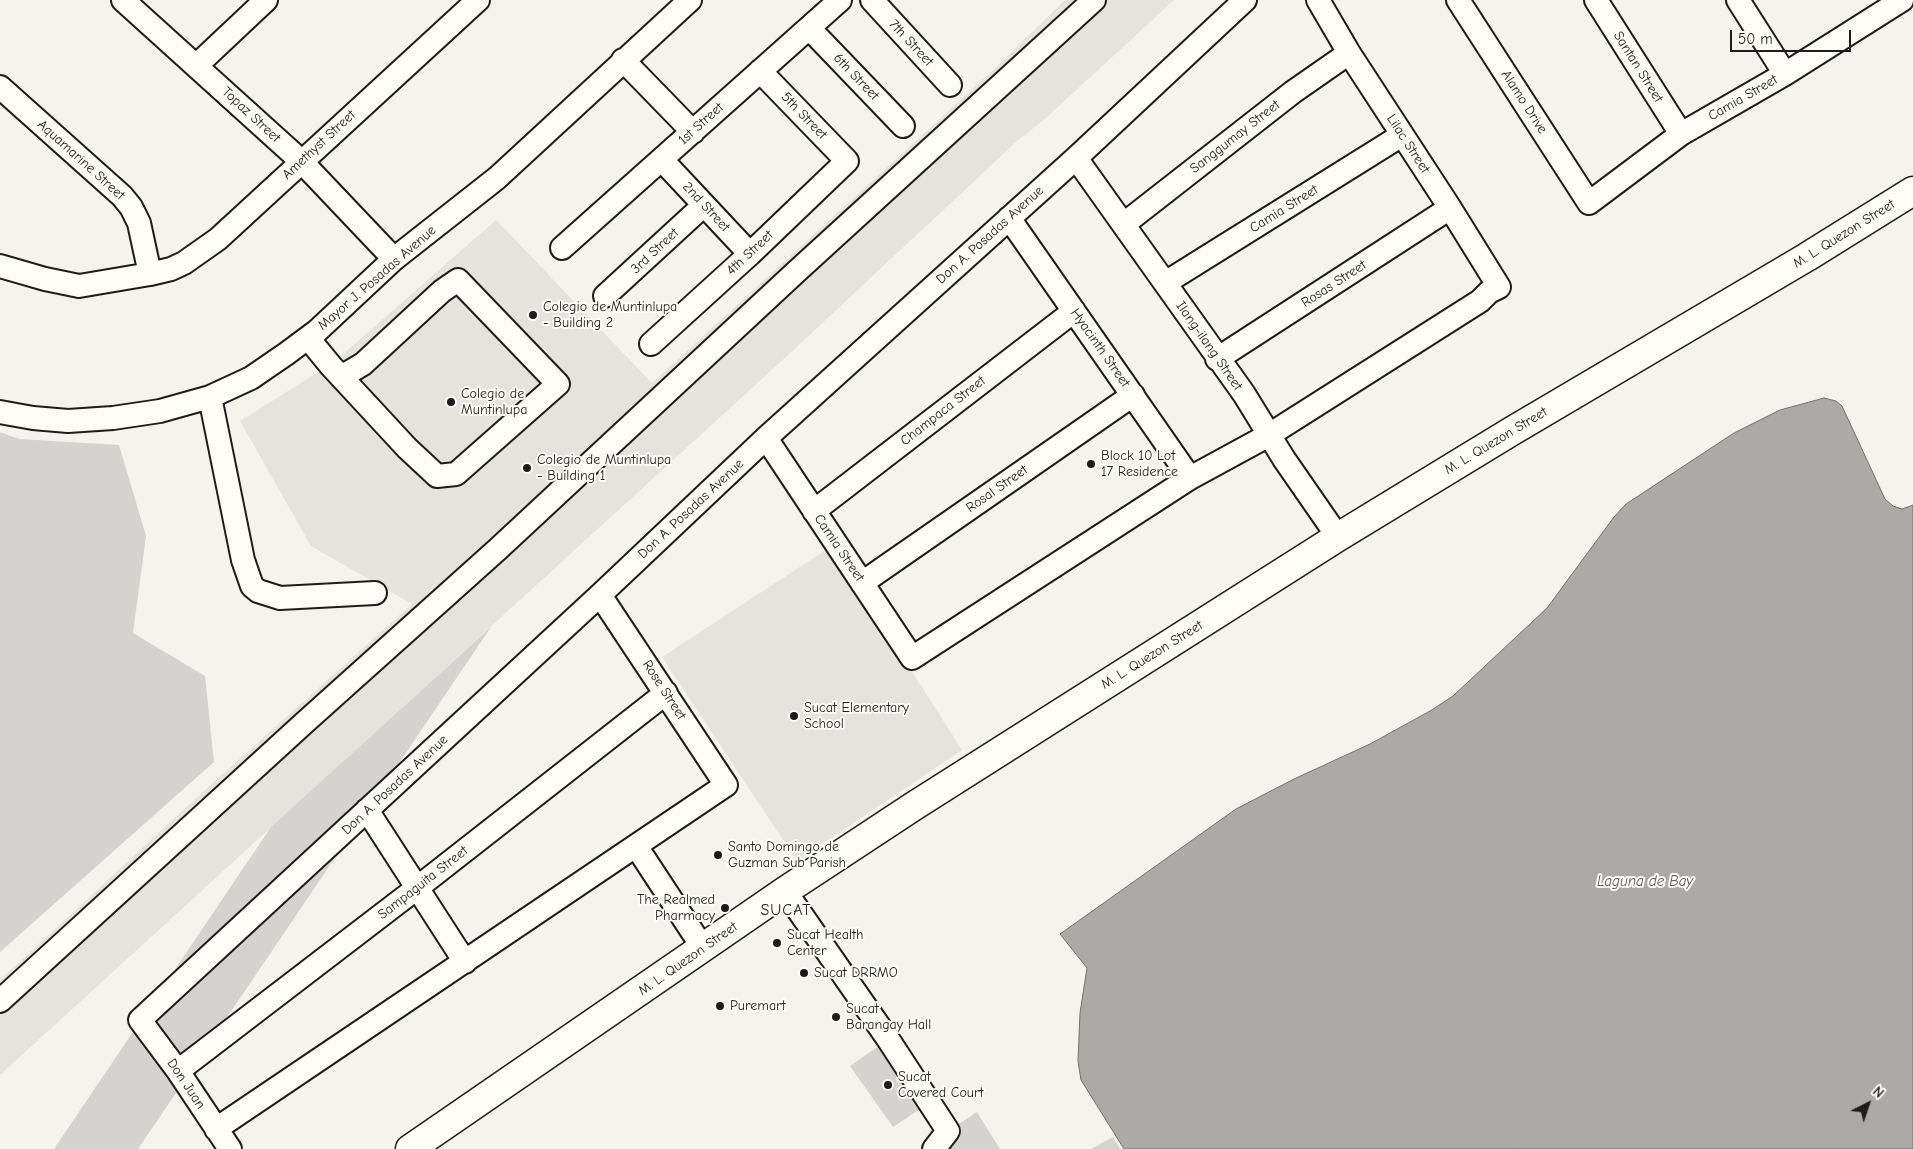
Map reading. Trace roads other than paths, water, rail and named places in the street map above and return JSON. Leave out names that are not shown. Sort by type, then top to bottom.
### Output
[{"type":"main road","name":"M. L. Quezon Street","points":[[410,1149],[914,806],[1338,537],[1913,191]]},
{"type":"street","name":"Topaz Street","points":[[123,0],[301,161],[394,259]]},
{"type":"street","points":[[196,65],[266,0]]},
{"type":"street","name":"Amethyst Street","points":[[0,266],[45,279],[79,286],[150,274],[171,269],[184,263],[218,239],[478,0]]},
{"type":"street","name":"Mayor J. Posadas Avenue","points":[[0,412],[33,418],[68,421],[113,418],[160,411],[210,397],[252,378],[308,338],[394,259],[497,178],[690,0]]},
{"type":"street","name":"1st Street","points":[[562,248],[840,0]]},
{"type":"street","name":"7th Street","points":[[872,0],[950,85]]},
{"type":"street","points":[[0,1001],[303,724],[505,543],[789,278],[1094,0]]},
{"type":"street","name":"Don A. Posadas Avenue","points":[[140,1020],[600,595],[766,438],[1076,158],[1245,0]]},
{"type":"street","name":"Lilac Street","points":[[1269,435],[1480,301],[1499,286],[1349,53],[1318,0]]},
{"type":"street","name":"Alamo Drive","points":[[1458,0],[1589,203]]},
{"type":"street","name":"Santan Street","points":[[1596,0],[1681,134]]},
{"type":"street","points":[[1738,0],[1786,74]]},
{"type":"street","name":"Camia Street","points":[[1589,203],[1681,134],[1786,74],[1888,4]]},
{"type":"street","name":"6th Street","points":[[809,28],[903,126]]},
{"type":"street","name":"Sanggumay Street","points":[[1124,224],[1293,92],[1349,53]]},
{"type":"street","points":[[624,60],[692,132]]},
{"type":"street","name":"5th Street","points":[[760,71],[847,160]]},
{"type":"street","name":"Aquamarine Street","points":[[0,87],[122,196],[131,207],[139,223],[150,274]]},
{"type":"street","name":"Camia Street","points":[[1165,283],[1402,135]]},
{"type":"street","name":"Ilang-ilang Street","points":[[1076,158],[1217,359],[1244,394],[1269,435],[1338,537]]},
{"type":"street","name":"2nd Street","points":[[662,160],[750,254]]},
{"type":"street","name":"4th Street","points":[[651,344],[750,254],[847,160]]},
{"type":"street","name":"3rd Street","points":[[605,296],[704,205]]},
{"type":"street","name":"Rosas Street","points":[[1217,359],[1450,208]]},
{"type":"street","name":"Hyacinth Street","points":[[1009,218],[1190,478]]},
{"type":"street","points":[[308,338],[341,377],[407,448],[437,476],[456,474],[558,384],[458,280],[442,291],[363,364],[341,377]]},
{"type":"street","name":"Champaca Street","points":[[814,511],[1074,311]]},
{"type":"street","name":"Rosal Street","points":[[862,583],[1133,396]]},
{"type":"street","points":[[210,397],[243,560],[252,586],[258,591],[280,598],[375,593]]},
{"type":"street","points":[[1190,478],[1269,435]]},
{"type":"street","name":"Camia Street","points":[[766,438],[912,658],[1190,478]]},
{"type":"street","name":"Rose Street","points":[[600,595],[726,785],[636,846]]},
{"type":"street","name":"Sampaguita Street","points":[[178,1071],[417,888],[666,693]]},
{"type":"street","points":[[367,810],[465,962]]},
{"type":"street","points":[[216,1129],[636,846],[703,948]]},
{"type":"street","points":[[785,892],[888,1039],[948,1131],[934,1149]]},
{"type":"street","name":"Don Juan","points":[[140,1020],[178,1071],[230,1149]]},
{"type":"water","name":"Laguna de Bay","points":[[1824,398],[1836,401],[1842,406],[1885,499],[1893,506],[1902,509],[1913,505],[1913,1149],[1124,1149],[1081,1080],[1078,1061],[1080,1013],[1087,968],[1060,934],[1236,809],[1294,779],[1370,744],[1453,696],[1547,608],[1614,517],[1626,504],[1734,433],[1780,410]]},
{"type":"place","name":"Colegio de Muntinlupa - Building 2","points":[[533,315]]},
{"type":"place","name":"Colegio de Muntinlupa","points":[[451,402]]},
{"type":"place","name":"Block 10 Lot 17 Residence","points":[[1091,464]]},
{"type":"place","name":"Colegio de Muntinlupa - Building 1","points":[[527,468]]},
{"type":"place","name":"Sucat Elementary School","points":[[794,716]]},
{"type":"place","name":"Santo Domingo de Guzman Sub Parish","points":[[718,855]]},
{"type":"place","name":"The Realmed Pharmacy","points":[[725,908]]},
{"type":"place","name":"Sucat Health Center","points":[[777,943]]},
{"type":"place","name":"Sucat DRRMO","points":[[804,973]]},
{"type":"place","name":"Puremart","points":[[720,1006]]},
{"type":"place","name":"Sucat Barangay Hall","points":[[836,1017]]},
{"type":"place","name":"Sucat Covered Court","points":[[888,1085]]},
{"type":"district","name":"SUCAT","points":[[786,910]]}]
